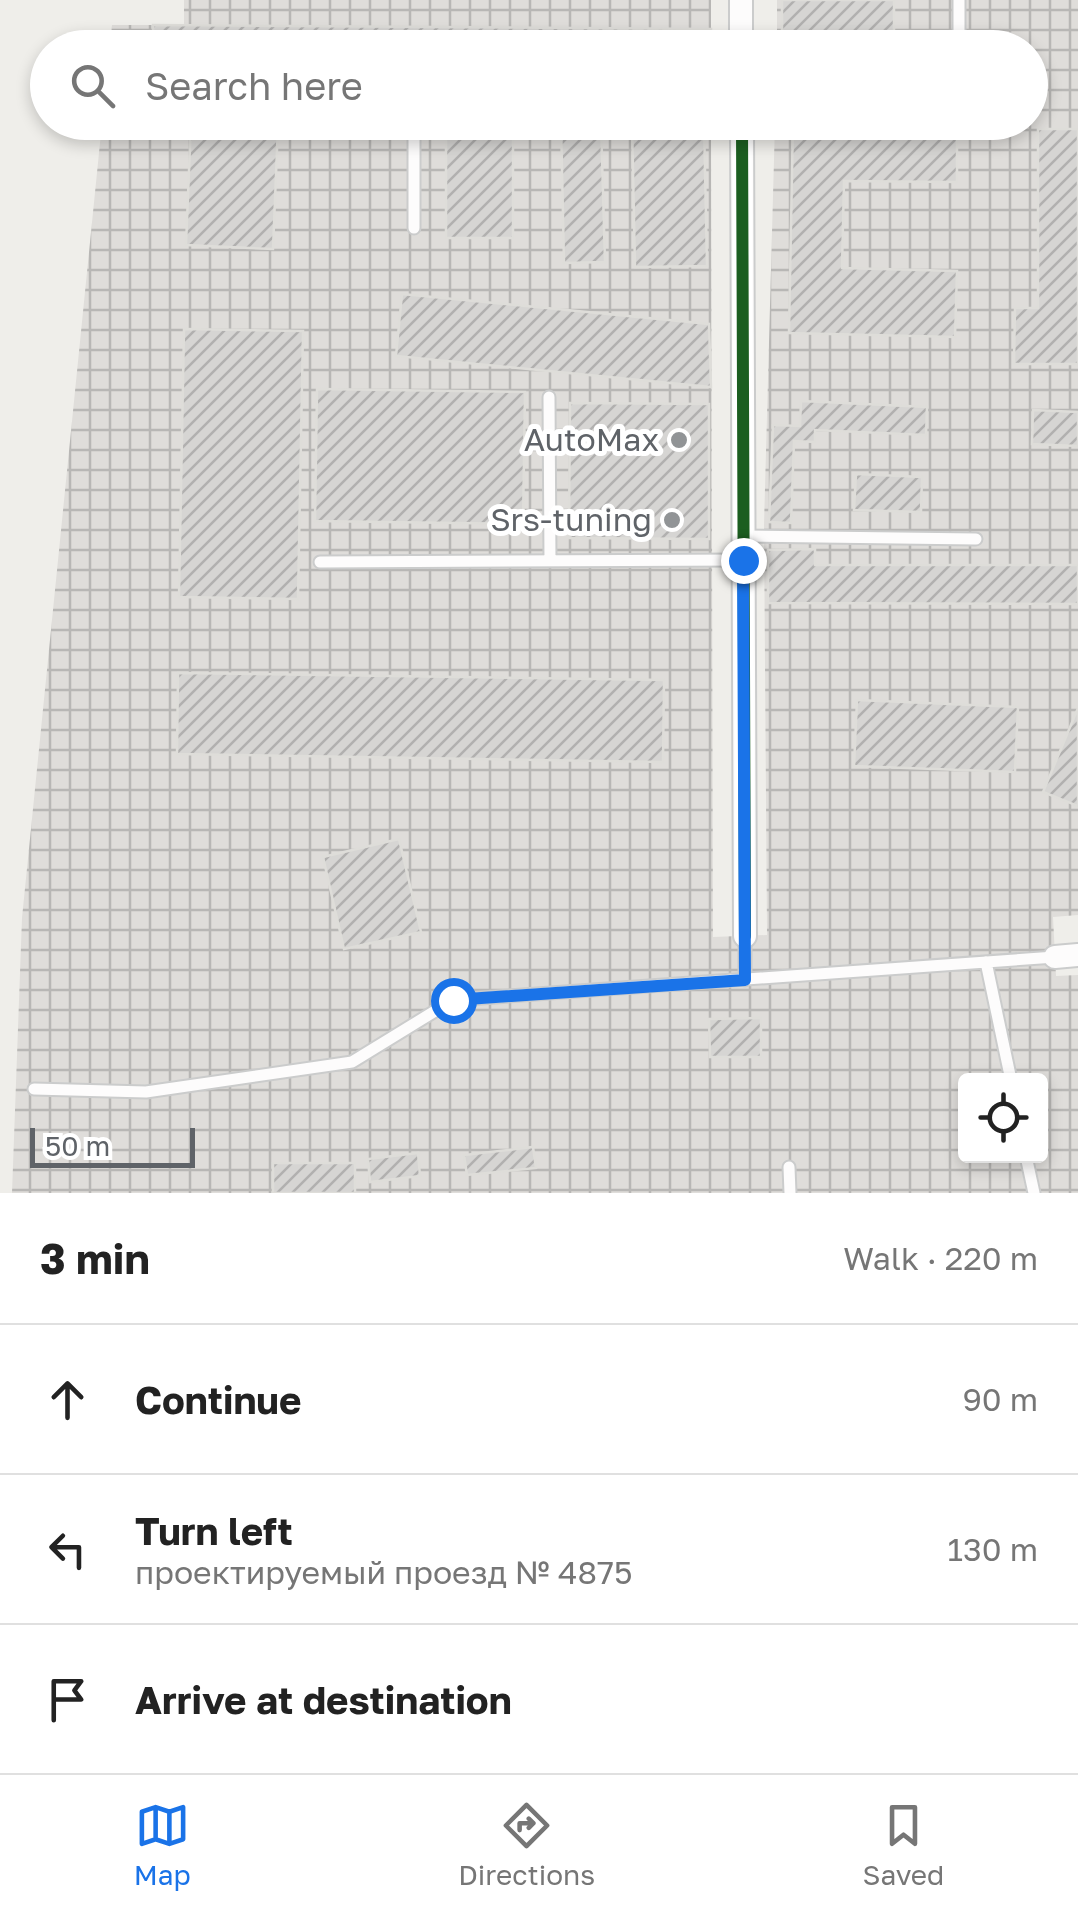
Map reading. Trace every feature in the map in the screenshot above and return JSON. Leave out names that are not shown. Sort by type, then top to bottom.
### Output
[{"type":"street","points":[[741,0],[741,30]]},
{"type":"street","points":[[742,140],[745,936]]},
{"type":"lane","points":[[958,0],[959,30]]},
{"type":"lane","points":[[414,140],[414,228]]},
{"type":"lane","points":[[549,397],[550,561]]},
{"type":"lane","points":[[320,562],[550,561],[743,548],[976,539]]},
{"type":"lane","points":[[745,936],[745,980]]},
{"type":"lane","points":[[34,1089],[146,1092],[352,1062],[453,1000],[1066,956]]},
{"type":"lane","points":[[986,962],[1009,1073]]},
{"type":"lane","points":[[1028,1163],[1034,1193]]},
{"type":"lane","points":[[789,1167],[790,1193]]},
{"type":"shaded area","points":[[184,0],[711,0],[711,30],[112,30],[112,25],[184,25]]},
{"type":"shaded area","points":[[777,0],[1078,0],[1078,915],[1053,917],[1056,976],[1078,975],[1078,1193],[12,1193],[22,918],[100,140],[711,140],[713,937],[767,935],[764,525],[775,140],[1048,140],[1048,30],[777,30]]},
{"type":"building","points":[[782,0],[894,0],[894,30],[782,30]]},
{"type":"building","points":[[153,25],[711,29],[711,30],[153,30]]},
{"type":"building","points":[[1048,129],[1078,129],[1078,364],[1014,364],[1015,308],[1038,308],[1038,140],[1048,140]]},
{"type":"building","points":[[190,140],[277,140],[273,249],[186,245]]},
{"type":"building","points":[[446,140],[513,140],[513,238],[446,238]]},
{"type":"building","points":[[561,140],[602,140],[605,262],[564,263]]},
{"type":"building","points":[[632,140],[704,140],[707,266],[635,267]]},
{"type":"building","points":[[793,140],[957,140],[957,182],[844,181],[842,268],[957,271],[955,337],[789,333]]},
{"type":"building","points":[[402,294],[709,324],[711,387],[396,356]]},
{"type":"building","points":[[184,329],[303,331],[298,599],[179,597]]},
{"type":"building","points":[[317,389],[525,392],[523,524],[315,521]]},
{"type":"building","points":[[801,401],[927,407],[926,435],[815,430],[815,442],[794,441],[791,523],[769,522],[773,425],[800,426]]},
{"type":"building","points":[[570,403],[709,404],[709,539],[569,538]]},
{"type":"building","points":[[1033,410],[1078,412],[1078,446],[1032,444]]},
{"type":"building","points":[[856,474],[922,477],[921,512],[854,510]]},
{"type":"building","points":[[815,549],[815,565],[1078,565],[1078,604],[768,603],[768,550]]},
{"type":"building","points":[[178,673],[664,680],[663,762],[177,754]]},
{"type":"building","points":[[857,700],[1018,707],[1015,772],[854,766]]},
{"type":"building","points":[[1078,708],[1078,806],[1043,792]]},
{"type":"building","points":[[399,839],[421,932],[344,949],[323,857]]},
{"type":"building","points":[[761,1018],[761,1057],[710,1057],[709,1019]]},
{"type":"building","points":[[533,1147],[536,1168],[467,1175],[464,1155]]},
{"type":"building","points":[[418,1153],[420,1176],[370,1182],[368,1159]]},
{"type":"building","points":[[273,1163],[355,1163],[355,1193],[273,1193]]},
{"type":"cycle path","points":[[742,140],[745,936]]},
{"type":"place","name":"AutoMax","points":[[679,440]]},
{"type":"place","name":"Srs-tuning","points":[[672,520]]},
{"type":"route","points":[[453,1000],[745,980],[743,560]]}]
